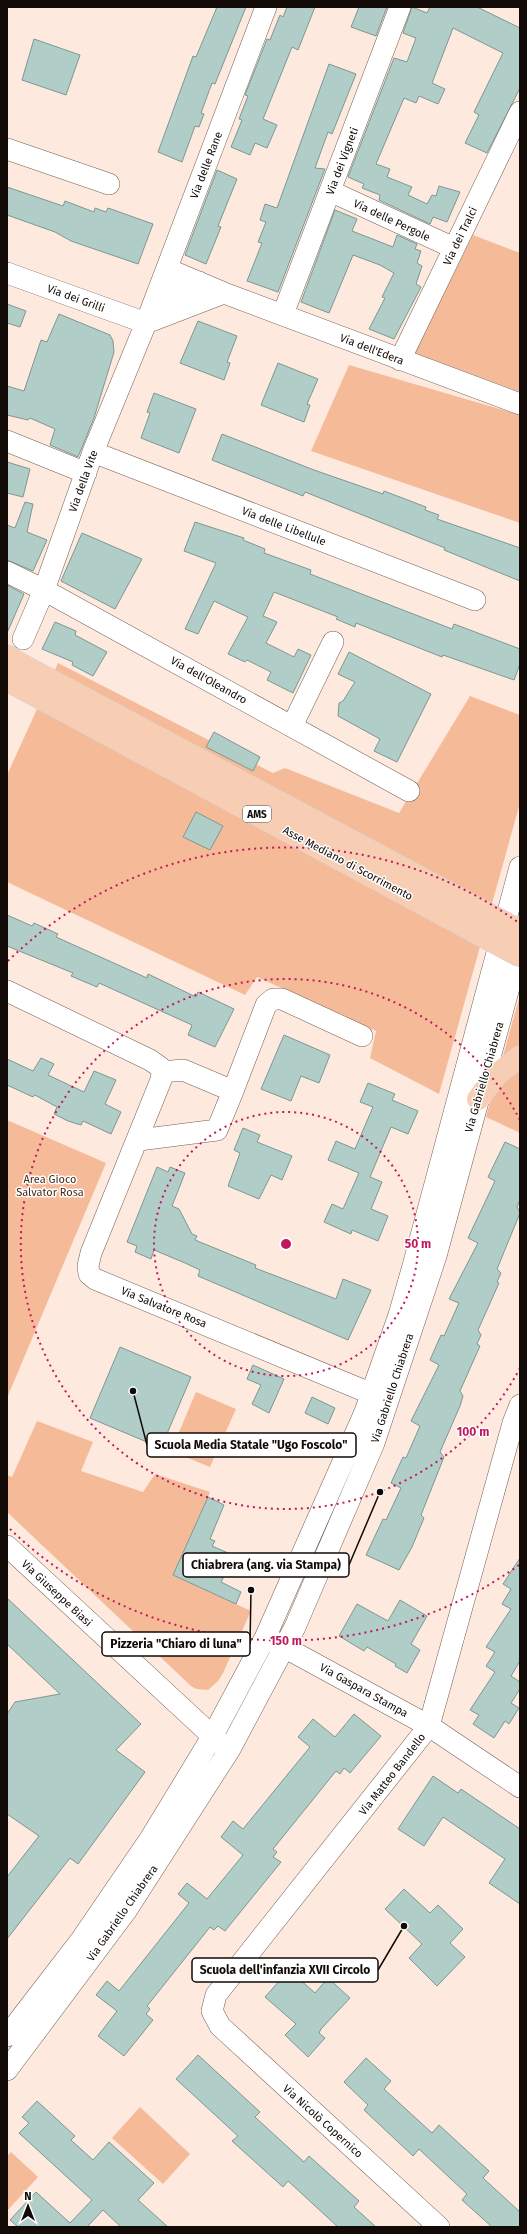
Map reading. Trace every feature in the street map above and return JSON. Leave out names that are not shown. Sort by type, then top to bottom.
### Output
[{"type":"highway","name":"Asse Mediano di Scorrimento","points":[[7,656],[520,930]]},
{"type":"highway","name":"Asse Mediano di Scorrimento","points":[[7,680],[520,956]]},
{"type":"highway","points":[[478,1099],[497,1074],[520,1057]]},
{"type":"street","name":"Via delle Rane","points":[[146,323],[266,7]]},
{"type":"street","name":"Via dei Vigneti","points":[[283,314],[400,7]]},
{"type":"street","name":"Via dei Tralci","points":[[400,360],[520,112]]},
{"type":"street","points":[[7,149],[109,184]]},
{"type":"street","name":"Via delle Pergole","points":[[330,191],[454,248]]},
{"type":"street","name":"Via dell'Edera","points":[[167,269],[224,293],[520,404]]},
{"type":"street","name":"Via dei Grilli","points":[[7,273],[146,323]]},
{"type":"street","points":[[156,297],[199,282]]},
{"type":"street","points":[[146,323],[224,293]]},
{"type":"street","name":"Via della Vite","points":[[23,639],[44,590],[93,452],[146,323]]},
{"type":"street","points":[[7,441],[86,473]]},
{"type":"street","name":"Via delle Libellule","points":[[93,452],[475,600]]},
{"type":"street","name":"Via dell'Oleandro","points":[[7,572],[44,590],[409,791]]},
{"type":"street","points":[[292,726],[333,642]]},
{"type":"street","name":"Via Gabriello Chiabrera","points":[[7,2036],[81,1940],[150,1839],[212,1737],[265,1638],[372,1394],[413,1266],[520,867]]},
{"type":"street","name":"Via Gabriello Chiabrera","points":[[7,2070],[126,1911],[229,1750],[285,1647],[374,1443],[436,1256],[520,947]]},
{"type":"street","points":[[7,991],[150,1060],[160,1067],[162,1072],[183,1070],[233,1091]]},
{"type":"street","points":[[139,1140],[217,1130],[266,1005],[273,999],[282,999],[362,1036]]},
{"type":"street","name":"Via Salvatore Rosa","points":[[162,1072],[158,1089],[139,1140],[92,1253],[88,1266],[89,1274],[95,1278],[372,1394]]},
{"type":"street","name":"Via Matteo Bandello","points":[[212,2011],[216,1995],[429,1726],[513,1423],[520,1405]]},
{"type":"street","name":"Via Giuseppe Biasi","points":[[7,1546],[212,1737]]},
{"type":"street","name":"Via Gaspara Stampa","points":[[265,1638],[285,1647],[429,1726],[520,1787]]},
{"type":"street","points":[[212,1737],[229,1750]]},
{"type":"street","name":"Via Nicolò Copernico","points":[[212,2011],[220,2026],[440,2227]]},
{"type":"green space","points":[[473,235],[520,253],[520,392],[414,353]]},
{"type":"green space","points":[[349,365],[520,415],[520,523],[311,451]]},
{"type":"green space","points":[[58,663],[273,773],[285,768],[399,813],[470,696],[520,715],[520,803],[439,1094],[370,1058],[376,1031],[257,977],[245,995],[7,882],[7,775]]},
{"type":"green space","points":[[520,995],[520,1133],[486,1117]]},
{"type":"green space","name":"Area Gioco Salvator Rosa","points":[[7,1120],[106,1163],[7,1398]]},
{"type":"green space","points":[[196,1392],[236,1409],[210,1467],[171,1451]]},
{"type":"green space","points":[[37,1421],[93,1442],[81,1471],[143,1492],[155,1474],[210,1492],[173,1575],[251,1611],[223,1673],[218,1681],[208,1690],[196,1689],[191,1686],[7,1512],[7,1475],[12,1477]]},
{"type":"green space","points":[[140,2107],[190,2154],[163,2184],[112,2138]]},
{"type":"green space","points":[[11,2152],[38,2177],[7,2211],[7,2156]]},
{"type":"building","points":[[217,7],[246,7],[215,84],[212,83],[201,113],[204,114],[199,127],[195,126],[182,162],[158,152],[193,56],[196,57]]},
{"type":"building","points":[[287,7],[315,7],[298,50],[292,47],[263,119],[277,125],[267,148],[255,143],[250,155],[231,147],[242,120],[239,119],[248,96],[245,95],[267,39],[270,40],[280,15],[283,17]]},
{"type":"building","points":[[359,7],[387,7],[376,36],[351,27]]},
{"type":"building","points":[[412,7],[427,13],[430,7],[477,7],[520,28],[520,88],[487,153],[465,143],[479,115],[474,112],[503,53],[453,28],[432,83],[445,89],[438,104],[419,96],[416,103],[404,98],[376,164],[390,169],[387,177],[412,187],[408,195],[427,204],[432,195],[436,196],[439,186],[460,192],[447,222],[433,217],[430,224],[379,200],[380,195],[362,188],[364,184],[348,177],[394,58],[407,62],[416,38],[403,33]]},
{"type":"building","points":[[34,39],[80,55],[66,95],[22,80]]},
{"type":"building","points":[[329,64],[356,74],[332,134],[328,132],[315,168],[325,169],[278,292],[247,281],[262,243],[258,242],[266,222],[260,220],[265,204],[277,208]]},
{"type":"building","points":[[217,170],[237,179],[218,226],[221,227],[206,264],[185,255]]},
{"type":"building","points":[[7,187],[63,206],[65,201],[94,212],[95,208],[106,212],[108,208],[153,224],[138,264],[71,241],[55,232],[7,215]]},
{"type":"building","points":[[335,210],[357,219],[352,231],[393,247],[397,235],[417,244],[415,249],[421,251],[417,263],[422,266],[416,284],[421,287],[394,339],[369,329],[385,298],[382,297],[394,273],[380,265],[353,255],[329,313],[301,302]]},
{"type":"building","points":[[7,304],[26,311],[20,327],[7,323]]},
{"type":"building","points":[[59,314],[110,335],[113,341],[114,352],[94,418],[78,457],[50,445],[55,429],[30,418],[28,420],[7,415],[7,386],[24,391],[41,340],[47,342]]},
{"type":"building","points":[[198,321],[237,336],[227,362],[230,363],[224,380],[180,363]]},
{"type":"building","points":[[278,363],[318,379],[307,404],[310,405],[304,422],[261,405]]},
{"type":"building","points":[[154,393],[196,409],[179,453],[141,438],[150,413],[147,412]]},
{"type":"building","points":[[222,434],[314,470],[383,494],[384,491],[426,507],[425,510],[439,515],[437,519],[520,548],[520,581],[444,550],[445,548],[305,492],[303,496],[212,460]]},
{"type":"building","points":[[7,462],[30,469],[23,497],[7,493]]},
{"type":"building","points":[[25,502],[33,504],[27,532],[47,540],[33,571],[7,560],[7,525],[15,528]]},
{"type":"building","points":[[195,522],[244,538],[243,540],[265,549],[264,553],[311,570],[310,574],[452,629],[454,624],[520,649],[520,664],[514,680],[443,655],[442,657],[356,623],[355,627],[336,619],[338,617],[274,592],[263,616],[277,622],[266,643],[294,657],[298,649],[311,655],[293,693],[267,680],[271,672],[247,660],[245,662],[228,654],[248,617],[214,601],[198,634],[185,629],[216,563],[184,551]]},
{"type":"building","points":[[82,533],[142,559],[115,609],[61,581]]},
{"type":"building","points":[[7,585],[24,594],[7,633]]},
{"type":"building","points":[[55,622],[76,631],[75,635],[107,652],[93,676],[72,665],[73,662],[42,649]]},
{"type":"building","points":[[349,652],[431,694],[397,762],[374,751],[380,739],[338,716],[339,703],[343,701],[355,682],[338,674]]},
{"type":"building","points":[[214,732],[260,757],[253,771],[206,747]]},
{"type":"building","points":[[196,812],[223,826],[210,850],[183,837]]},
{"type":"building","points":[[7,915],[32,926],[34,923],[58,934],[56,937],[147,978],[148,974],[196,997],[198,992],[234,1009],[215,1047],[188,1035],[192,1025],[99,983],[97,987],[71,976],[73,973],[7,946]]},
{"type":"building","points":[[284,1035],[330,1055],[319,1083],[301,1076],[291,1101],[261,1089]]},
{"type":"building","points":[[41,1058],[54,1064],[48,1075],[84,1092],[94,1071],[116,1080],[105,1104],[121,1112],[111,1134],[83,1121],[81,1125],[68,1121],[54,1114],[57,1107],[35,1095],[33,1097],[7,1085],[7,1059],[33,1071]]},
{"type":"building","points":[[368,1083],[395,1094],[392,1100],[418,1111],[408,1134],[391,1127],[370,1177],[382,1182],[371,1209],[388,1216],[378,1241],[352,1230],[351,1234],[324,1222],[332,1204],[343,1209],[359,1173],[328,1160],[336,1141],[355,1149],[373,1107],[360,1102]]},
{"type":"building","points":[[243,1128],[260,1135],[257,1142],[292,1156],[282,1180],[271,1175],[259,1199],[228,1186],[240,1153],[234,1150]]},
{"type":"building","points":[[505,1142],[520,1149],[520,1200],[517,1207],[520,1213],[497,1269],[501,1273],[497,1282],[499,1283],[478,1330],[481,1335],[477,1344],[480,1346],[460,1391],[463,1396],[460,1406],[440,1452],[444,1457],[421,1515],[424,1518],[412,1547],[399,1570],[366,1555],[383,1519],[386,1520],[401,1488],[391,1483],[403,1457],[406,1458],[420,1426],[411,1421],[439,1365],[430,1360],[441,1335],[444,1336],[459,1303],[449,1299],[478,1243],[468,1238],[495,1181],[488,1177]]},
{"type":"building","points":[[157,1167],[168,1172],[170,1167],[185,1173],[172,1206],[179,1209],[192,1234],[197,1236],[195,1240],[256,1265],[255,1268],[336,1299],[343,1279],[371,1290],[348,1340],[198,1276],[200,1270],[154,1250],[151,1259],[135,1252],[137,1246],[127,1242]]},
{"type":"building","points":[[120,1347],[191,1377],[161,1448],[90,1418]]},
{"type":"building","points":[[253,1365],[284,1379],[269,1413],[252,1404],[261,1385],[247,1379]]},
{"type":"building","points":[[312,1397],[335,1408],[328,1424],[305,1413]]},
{"type":"building","points":[[208,1497],[224,1505],[210,1539],[215,1541],[212,1546],[235,1556],[221,1582],[241,1592],[236,1604],[173,1575]]},
{"type":"building","points":[[520,1558],[520,1661],[511,1676],[520,1682],[520,1689],[511,1703],[519,1708],[509,1724],[505,1721],[494,1738],[473,1724],[479,1715],[470,1710],[495,1672],[486,1666],[495,1652],[486,1647],[511,1609],[502,1604],[511,1589],[503,1584]]},
{"type":"building","points":[[7,1598],[141,1724],[116,1750],[145,1772],[78,1864],[70,1858],[7,1939],[7,1877],[39,1836],[7,1814],[7,1714],[15,1702],[60,1694],[7,1644]]},
{"type":"building","points":[[400,1600],[427,1616],[411,1644],[420,1650],[407,1673],[395,1666],[396,1664],[367,1647],[364,1651],[339,1636],[357,1604],[388,1621]]},
{"type":"building","points":[[354,1714],[381,1736],[350,1773],[344,1768],[340,1774],[336,1771],[273,1849],[277,1852],[273,1857],[281,1862],[225,1931],[218,1926],[214,1930],[210,1927],[147,2006],[150,2009],[146,2014],[153,2020],[124,2056],[98,2036],[117,2011],[96,1995],[107,1981],[119,1991],[189,1903],[178,1894],[187,1883],[207,1899],[243,1855],[221,1837],[233,1821],[243,1829],[310,1747],[298,1737],[313,1719],[335,1737]]},
{"type":"building","points":[[433,1776],[458,1793],[461,1789],[520,1829],[520,1904],[489,1883],[505,1859],[443,1817],[424,1846],[398,1829]]},
{"type":"building","points":[[404,1889],[430,1913],[438,1905],[463,1929],[450,1943],[465,1957],[437,1986],[409,1958],[422,1944],[385,1909]]},
{"type":"building","points":[[289,1970],[315,1993],[328,1978],[350,1998],[321,2029],[319,2033],[325,2038],[308,2057],[285,2035],[296,2024],[265,1997]]},
{"type":"building","points":[[198,2055],[260,2112],[255,2117],[304,2162],[309,2156],[359,2201],[354,2207],[376,2227],[338,2227],[288,2181],[283,2187],[232,2141],[238,2136],[176,2079]]},
{"type":"building","points":[[366,2058],[391,2081],[384,2089],[432,2133],[439,2125],[489,2171],[483,2178],[520,2212],[520,2227],[492,2227],[462,2200],[467,2194],[419,2149],[413,2156],[364,2110],[368,2105],[344,2082]]},
{"type":"building","points":[[37,2101],[75,2136],[71,2140],[93,2160],[109,2142],[154,2183],[138,2200],[168,2227],[121,2227],[103,2210],[87,2227],[18,2227],[10,2220],[36,2192],[70,2223],[92,2200],[19,2133],[29,2123],[22,2117]]},
{"type":"place","name":"Scuola Media Statale \"Ugo Foscolo\"","points":[[133,1391]]},
{"type":"place","name":"Chiabrera (ang. via Stampa)","points":[[380,1492]]},
{"type":"place","name":"Pizzeria \"Chiaro di luna\"","points":[[251,1590]]},
{"type":"place","name":"Scuola dell'infanzia XVII Circolo","points":[[404,1926]]}]
